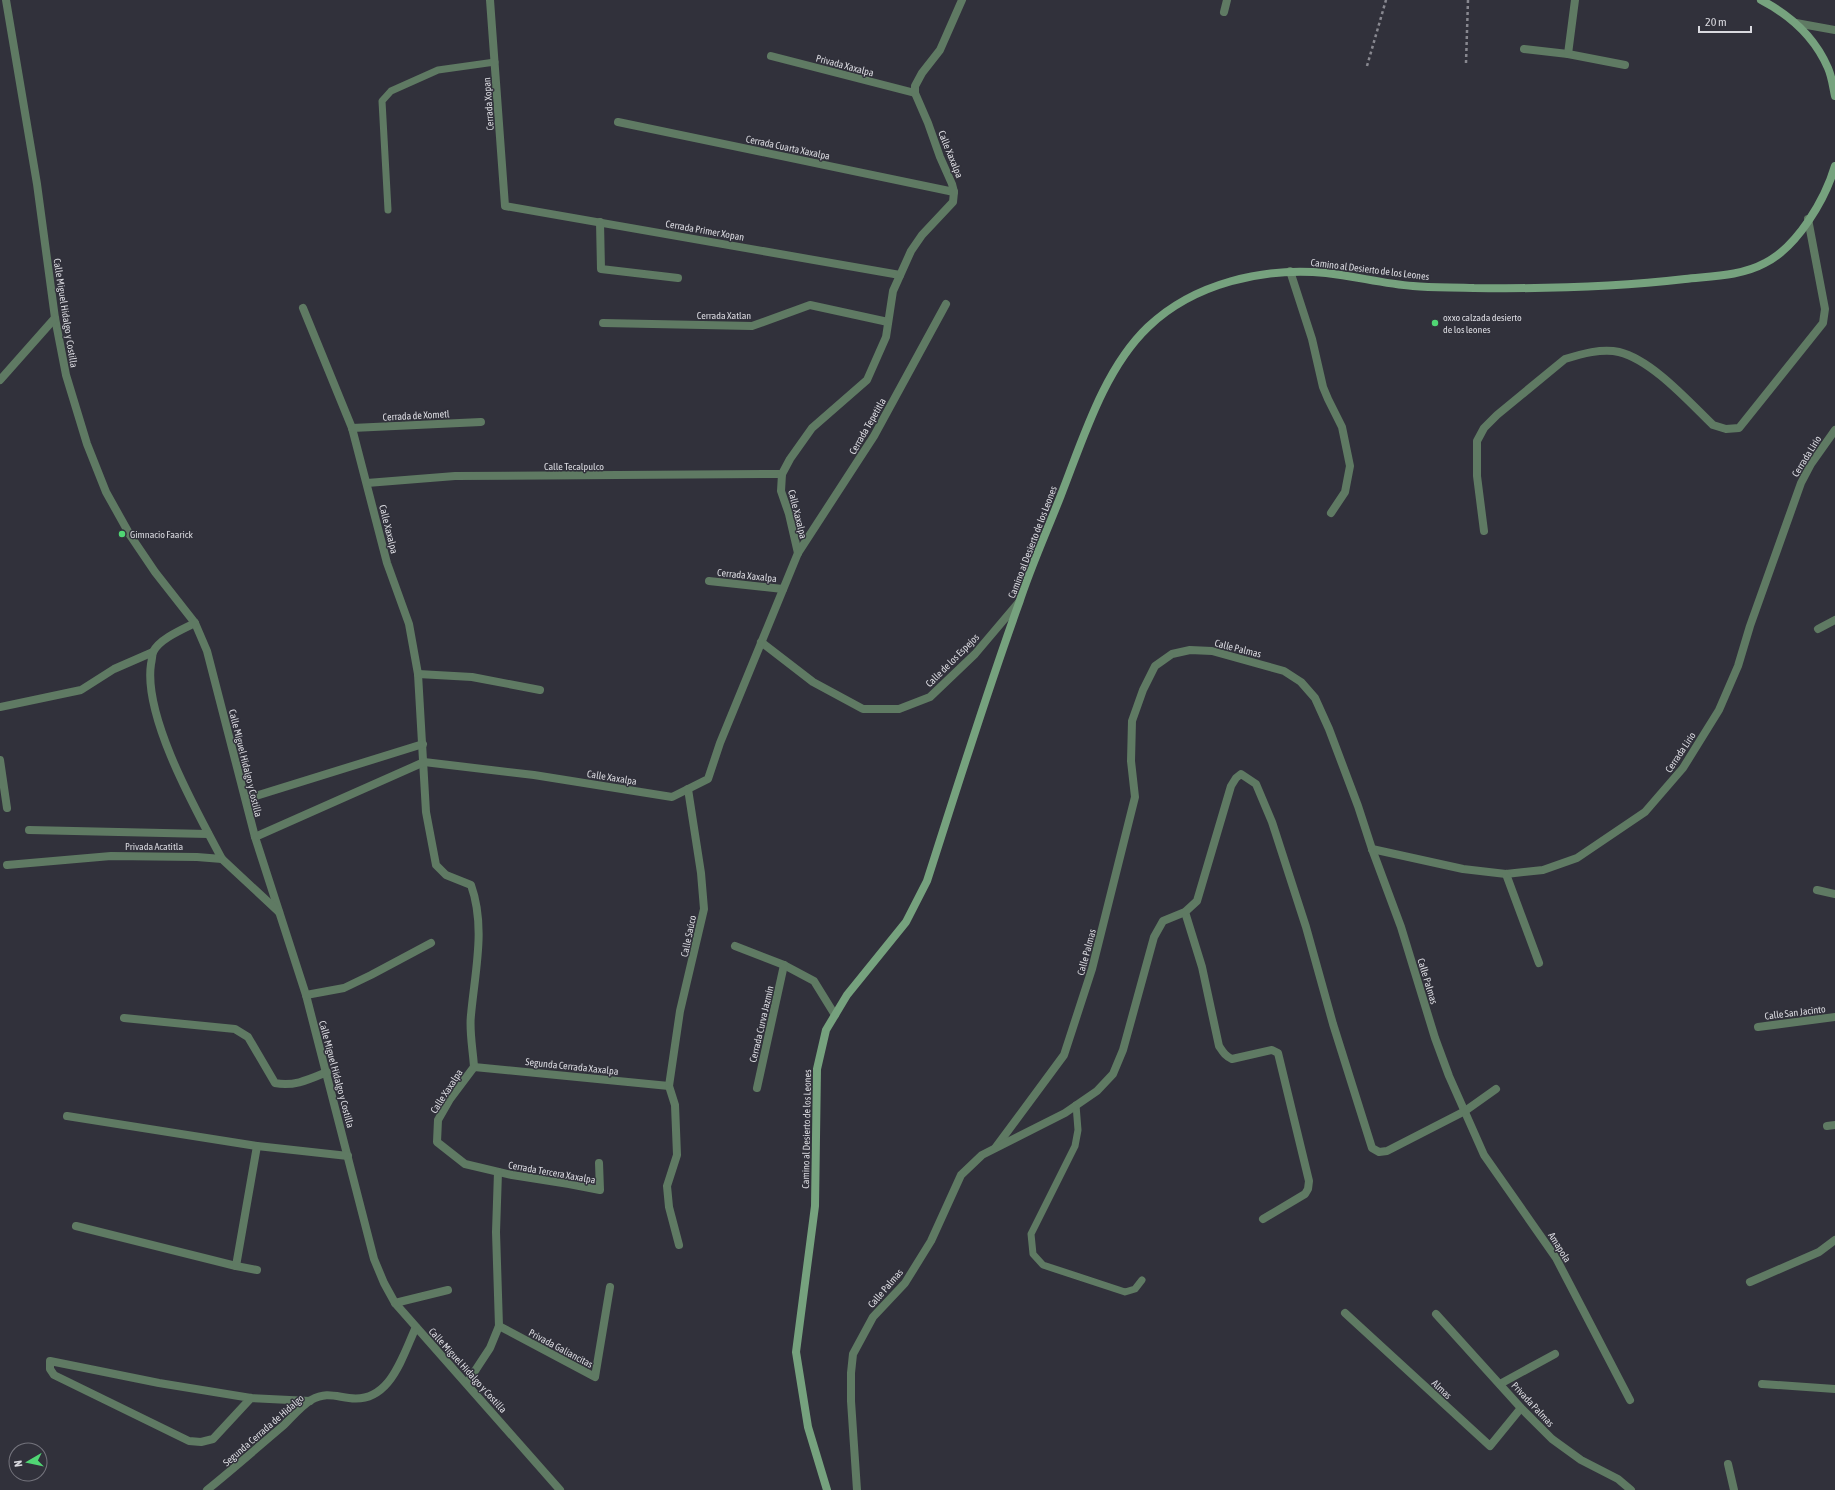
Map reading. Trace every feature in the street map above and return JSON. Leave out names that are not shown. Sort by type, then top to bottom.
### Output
[{"type":"main road","points":[[1761,0],[1796,23],[1815,44],[1829,69],[1835,96]]},
{"type":"main road","name":"Camino al Desierto de los Leones","points":[[827,1490],[808,1427],[796,1352],[815,1206],[817,1070],[826,1030],[846,995],[906,922],[927,881],[1019,602],[1090,421],[1127,350],[1148,328],[1181,302],[1207,289],[1229,282],[1290,271],[1326,273],[1411,286],[1533,289],[1647,283],[1749,270],[1767,263],[1781,253],[1791,243],[1825,193],[1835,166]]},
{"type":"street","name":"Calle Miguel Hidalgo y Costilla","points":[[6,0],[37,184],[55,318],[69,383],[87,444],[106,492],[130,535],[155,572],[195,623],[206,651],[255,837],[306,995],[374,1259],[384,1283],[395,1303],[560,1490]]},
{"type":"street","name":"Cerrada Xopan","points":[[490,0],[505,206]]},
{"type":"street","points":[[915,94],[914,86],[940,50],[962,0]]},
{"type":"street","points":[[1224,12],[1227,0]]},
{"type":"street","points":[[1568,54],[1576,0]]},
{"type":"street","points":[[1796,23],[1835,30]]},
{"type":"street","points":[[1524,49],[1568,54],[1626,65]]},
{"type":"street","name":"Privada Xaxalpa","points":[[771,56],[915,94]]},
{"type":"street","name":"Calle Xaxalpa","points":[[424,762],[534,775],[672,797],[708,779],[720,743],[798,553],[789,514],[781,491],[782,474],[790,459],[812,428],[867,380],[886,337],[893,291],[911,251],[922,235],[953,202],[954,192],[949,175],[933,141],[928,123],[915,94]]},
{"type":"street","name":"Cerrada Cuarta Xaxalpa","points":[[618,122],[954,192]]},
{"type":"street","name":"Cerrada Primer Xopan","points":[[505,206],[900,275]]},
{"type":"street","points":[[1484,531],[1477,476],[1477,441],[1484,428],[1497,415],[1565,359],[1578,354],[1605,351],[1620,352],[1651,367],[1713,425],[1726,429],[1738,428],[1823,323],[1825,309],[1808,219]]},
{"type":"street","points":[[600,222],[601,269],[678,278]]},
{"type":"street","points":[[1290,271],[1312,339],[1323,387],[1342,427],[1350,466],[1344,492],[1331,513]]},
{"type":"street","name":"Cerrada Tepetitla","points":[[798,553],[874,436],[946,304]]},
{"type":"street","name":"Cerrada Xatlan","points":[[603,323],[752,326],[810,305],[888,322]]},
{"type":"street","name":"Calle Xaxalpa","points":[[303,308],[352,428],[387,563],[409,624],[418,674],[426,812],[436,865],[446,875],[471,884],[476,899],[479,919],[479,943],[471,1017],[474,1066],[450,1099],[438,1120],[437,1142],[465,1164],[498,1172]]},
{"type":"street","points":[[0,380],[55,318]]},
{"type":"street","name":"Cerrada de Xometl","points":[[352,428],[481,422]]},
{"type":"street","name":"Cerrada Lirio","points":[[1372,849],[1463,869],[1506,874],[1543,870],[1577,858],[1645,812],[1683,768],[1719,710],[1738,666],[1750,626],[1801,483],[1811,464],[1835,430]]},
{"type":"street","name":"Calle Tecalpulco","points":[[367,483],[454,476],[782,474]]},
{"type":"street","name":"Cerrada Xaxalpa","points":[[709,581],[783,589]]},
{"type":"street","name":"Calle de los Espejos","points":[[761,642],[812,682],[863,709],[900,709],[930,697],[975,654],[1019,602]]},
{"type":"street","points":[[1818,629],[1835,620]]},
{"type":"street","points":[[0,707],[81,690],[114,669],[154,652],[169,636],[195,623]]},
{"type":"street","name":"Calle Palmas","points":[[996,1147],[1064,1055],[1092,969],[1135,798],[1132,762],[1132,721],[1143,690],[1156,666],[1172,654],[1190,650],[1212,651],[1284,671],[1301,682],[1315,698],[1329,729],[1358,806],[1372,849],[1401,927],[1435,1038],[1465,1111]]},
{"type":"street","points":[[154,652],[149,676],[153,704],[159,726],[178,771],[208,834],[222,859],[280,913]]},
{"type":"street","points":[[418,674],[472,677],[540,690]]},
{"type":"street","points":[[246,799],[423,744]]},
{"type":"street","points":[[0,760],[7,808]]},
{"type":"street","points":[[255,837],[424,762]]},
{"type":"street","name":"Calle Palmas","points":[[857,1490],[851,1401],[854,1354],[873,1317],[905,1283],[927,1247],[962,1175],[982,1155],[1065,1113],[1098,1091],[1113,1074],[1122,1050],[1154,937],[1163,922],[1185,912],[1197,901],[1231,786],[1236,778],[1241,774],[1256,784],[1272,822],[1306,927],[1333,1024],[1372,1148],[1379,1152],[1387,1151],[1465,1111],[1496,1089]]},
{"type":"street","name":"Calle Saúco","points":[[669,1086],[680,1011],[704,909],[701,873],[688,789]]},
{"type":"street","points":[[29,830],[208,834]]},
{"type":"street","name":"Privada Acatitla","points":[[7,865],[111,856],[196,857],[222,859]]},
{"type":"street","points":[[1506,874],[1539,963]]},
{"type":"street","points":[[1817,890],[1835,894]]},
{"type":"street","points":[[1185,912],[1202,966],[1219,1046],[1222,1052],[1226,1057],[1232,1059],[1272,1050],[1278,1053],[1309,1181],[1308,1189],[1305,1194],[1263,1220]]},
{"type":"street","points":[[306,995],[344,988],[431,943]]},
{"type":"street","points":[[735,946],[784,965],[814,981],[835,1015]]},
{"type":"street","name":"Cerrada Curva Jazmín","points":[[757,1088],[784,965]]},
{"type":"street","name":"Calle San Jacinto","points":[[1758,1027],[1835,1017]]},
{"type":"street","points":[[124,1018],[235,1029],[248,1037],[275,1083],[284,1085],[300,1083],[327,1072]]},
{"type":"street","name":"Segunda Cerrada Xaxalpa","points":[[474,1066],[669,1086]]},
{"type":"street","points":[[669,1086],[675,1105],[677,1155],[667,1186],[669,1207],[679,1245]]},
{"type":"street","name":"Amapola","points":[[1465,1111],[1484,1155],[1556,1258],[1630,1400]]},
{"type":"street","points":[[67,1116],[257,1146],[348,1156]]},
{"type":"street","points":[[236,1266],[257,1146]]},
{"type":"street","name":"Cerrada Tercera Xaxalpa","points":[[498,1172],[600,1190],[599,1163]]},
{"type":"street","points":[[467,1383],[490,1348],[499,1326],[496,1232],[498,1172]]},
{"type":"street","points":[[76,1226],[257,1270]]},
{"type":"street","points":[[1750,1282],[1819,1252],[1835,1240]]},
{"type":"street","name":"Privada Galiancitas","points":[[499,1326],[595,1378],[610,1287]]},
{"type":"street","points":[[395,1303],[448,1290]]},
{"type":"street","name":"Almas","points":[[1346,1313],[1490,1446],[1521,1408]]},
{"type":"street","name":"Privada Palmas","points":[[1436,1314],[1521,1408],[1552,1439],[1581,1460],[1618,1480],[1631,1490]]},
{"type":"street","name":"Segunda Cerrada de Hidalgo","points":[[207,1490],[310,1401],[328,1394],[364,1399],[375,1395],[387,1386],[416,1327]]},
{"type":"street","points":[[1500,1384],[1555,1354]]},
{"type":"street","points":[[251,1398],[213,1439],[200,1442],[189,1441],[54,1375],[50,1369],[50,1361],[159,1383],[251,1398],[310,1401]]},
{"type":"street","points":[[1762,1384],[1835,1389]]},
{"type":"street","points":[[1728,1464],[1734,1490]]},
{"type":"lane","points":[[388,210],[382,101],[391,91],[438,70],[495,62]]},
{"type":"lane","points":[[1076,1105],[1078,1130],[1075,1146],[1031,1234],[1033,1254],[1042,1265],[1125,1292],[1135,1289],[1142,1280]]},
{"type":"path","points":[[1367,66],[1386,0]]},
{"type":"path","points":[[1466,63],[1468,0]]},
{"type":"place","name":"oxxo calzada desierto de los leones","points":[[1435,323]]},
{"type":"place","name":"Gimnacio Faarick","points":[[122,534]]}]
